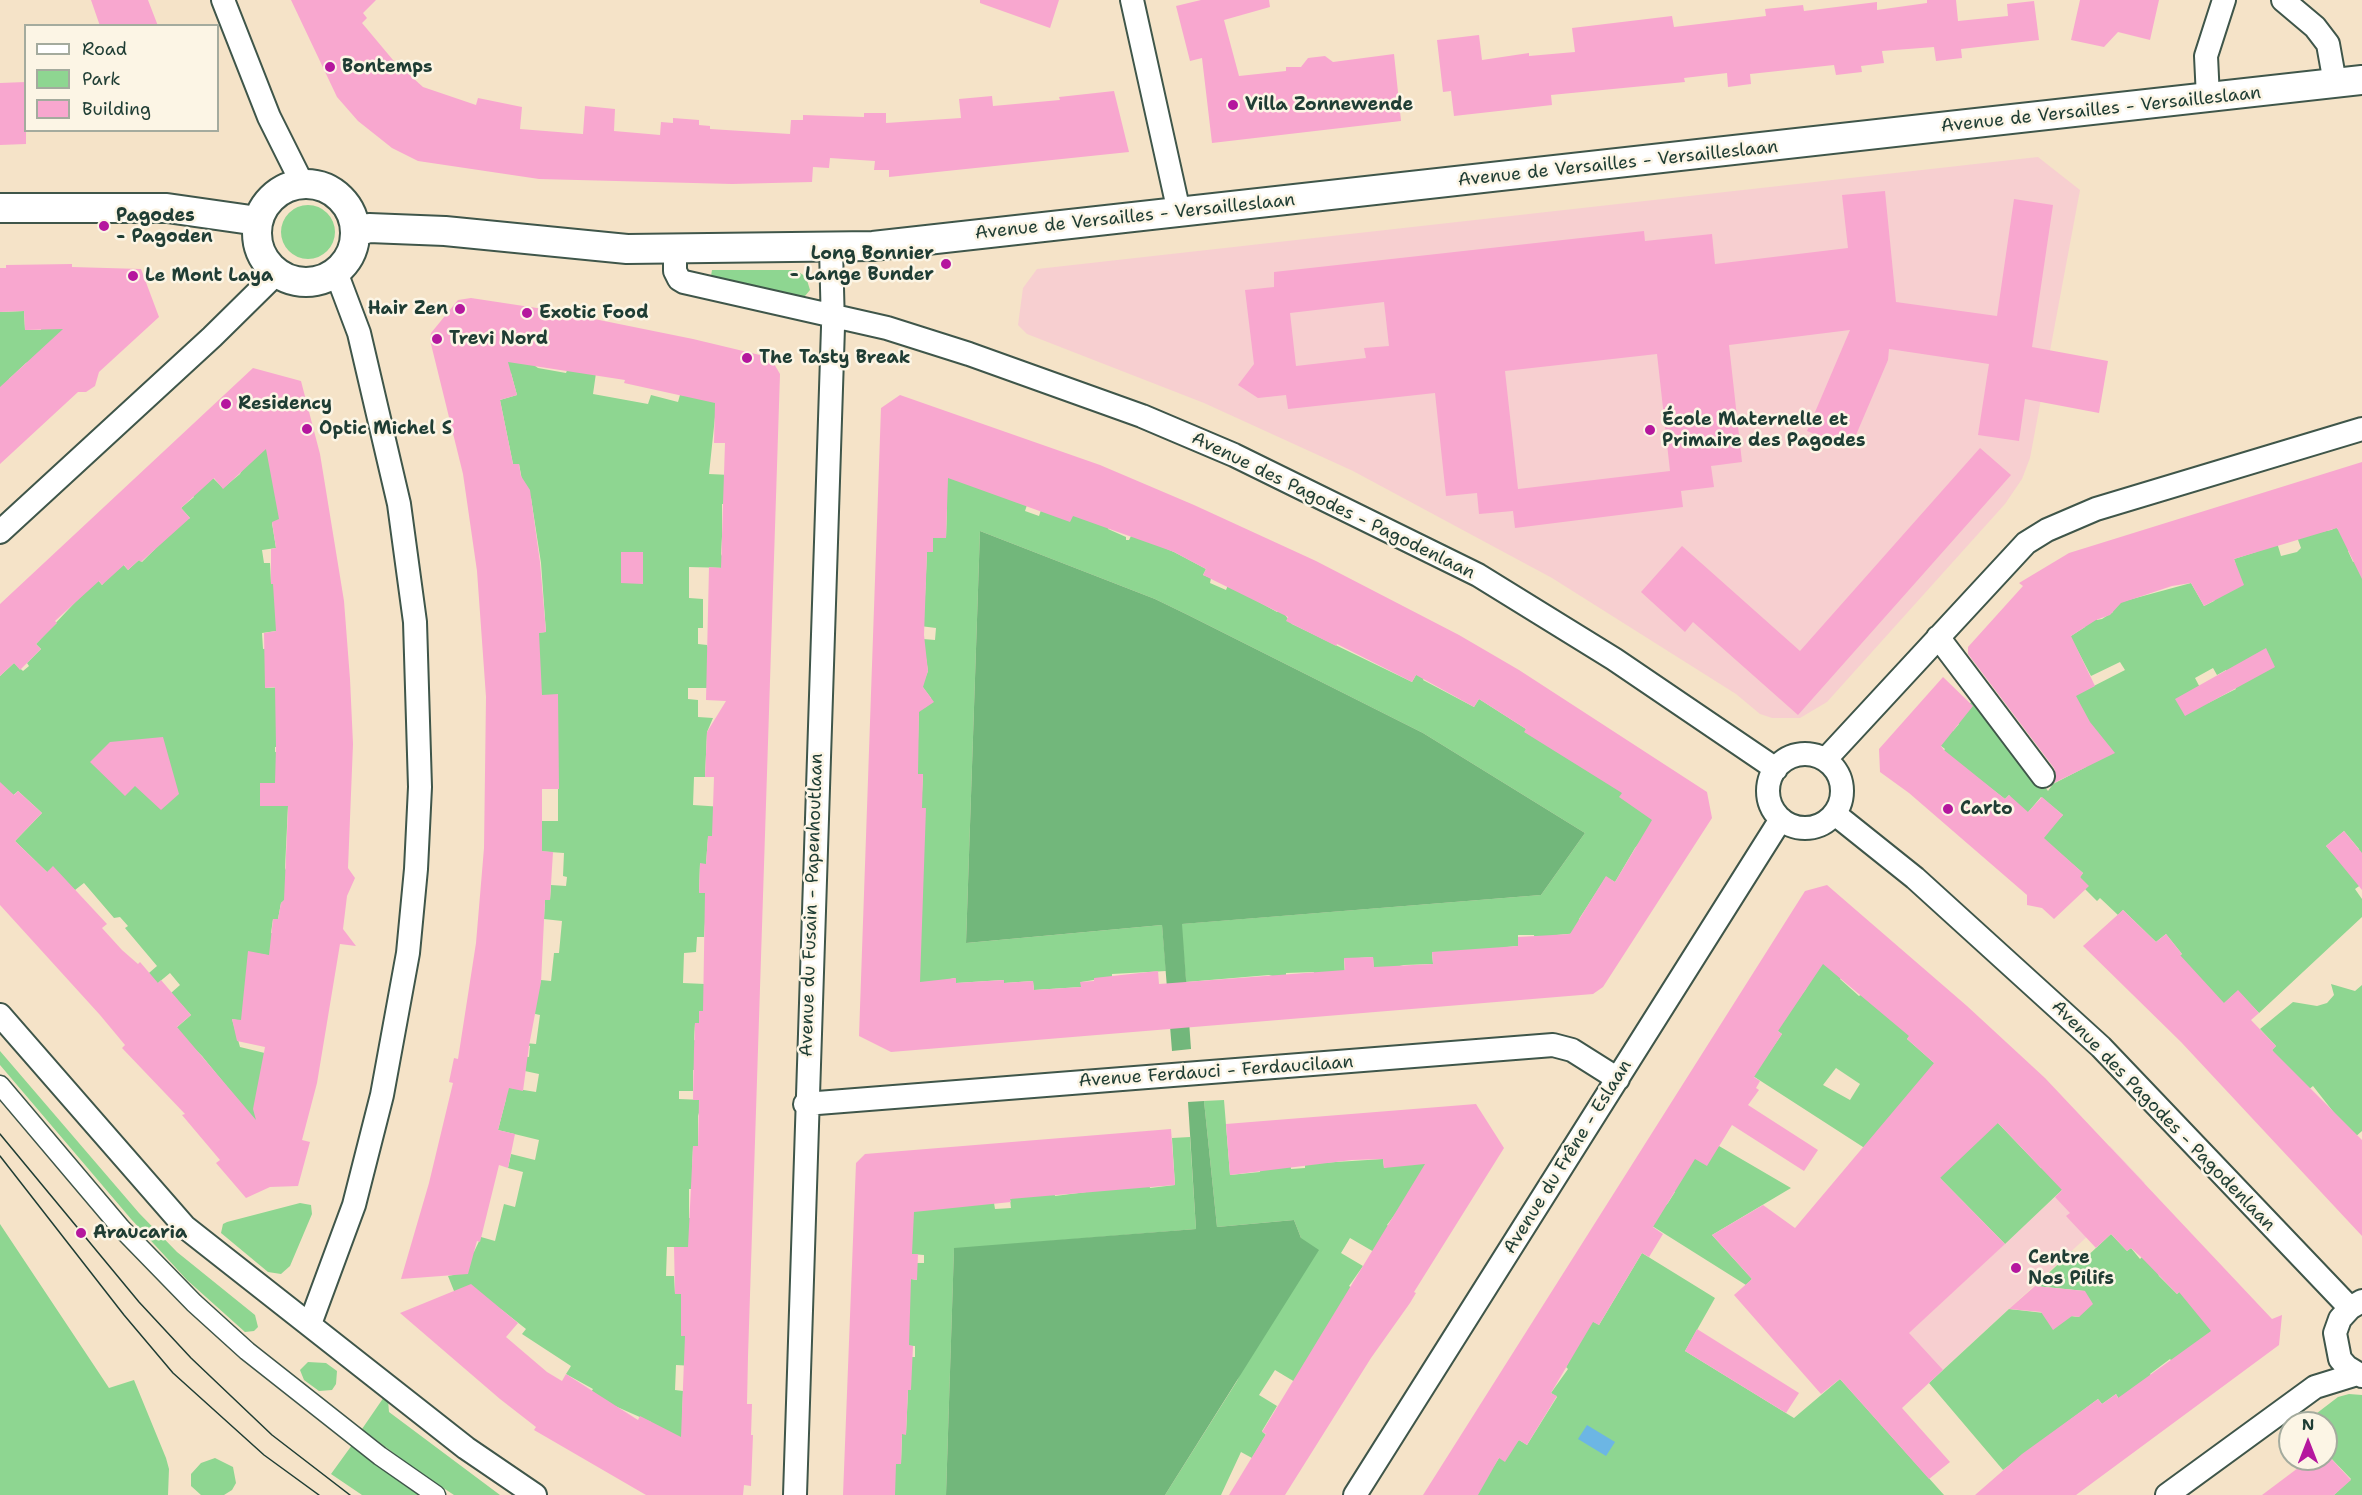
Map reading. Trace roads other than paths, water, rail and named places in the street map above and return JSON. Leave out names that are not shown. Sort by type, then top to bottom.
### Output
[{"type":"street","points":[[223,0],[269,117],[302,183]]},
{"type":"street","points":[[1132,0],[1179,212]]},
{"type":"street","points":[[2208,98],[2206,56],[2224,0]]},
{"type":"street","points":[[2283,0],[2316,27],[2349,82]]},
{"type":"street","name":"Avenue de Versailles - Versailleslaan","points":[[831,248],[873,246],[2349,82]]},
{"type":"street","points":[[302,183],[325,186],[335,192],[350,209],[356,232],[351,255],[336,272],[313,282],[288,279],[277,273],[262,255],[256,232],[262,209],[279,191],[302,183]]},
{"type":"street","points":[[0,208],[167,208],[258,221]]},
{"type":"street","points":[[356,232],[369,228],[445,231],[605,248],[675,250],[831,248]]},
{"type":"street","name":"Avenue du Fusain - Papenhoutlaan","points":[[795,1495],[805,1104],[833,315],[831,248]]},
{"type":"street","points":[[675,250],[675,271],[679,279],[684,282],[833,315]]},
{"type":"street","points":[[310,1324],[354,1205],[382,1095],[408,953],[416,869],[420,787],[416,643],[404,536],[390,458],[367,364],[336,272]]},
{"type":"street","points":[[0,532],[212,337],[277,273]]},
{"type":"street","name":"Avenue des Pagodes - Pagodenlaan","points":[[833,315],[887,328],[969,354],[1142,416],[1234,455],[1357,513],[1478,576],[1546,617],[1678,700],[1776,769]]},
{"type":"street","points":[[1825,760],[2008,560],[2026,543],[2047,530],[2096,509],[2362,429]]},
{"type":"street","points":[[1938,637],[2043,776]]},
{"type":"street","points":[[1808,754],[1825,760],[1835,768],[1843,791],[1835,814],[1827,821],[1809,828],[1799,828],[1781,819],[1771,804],[1769,795],[1771,777],[1776,769],[1782,762],[1799,755],[1808,754]]},
{"type":"street","name":"Avenue des Pagodes - Pagodenlaan","points":[[1835,814],[1915,878],[2101,1047],[2356,1304],[2340,1319],[2335,1334],[2336,1348]]},
{"type":"street","name":"Avenue du Frêne - Eslaan","points":[[1355,1495],[1781,819]]},
{"type":"street","points":[[0,1015],[185,1227],[466,1448],[536,1495]]},
{"type":"street","name":"Avenue Ferdauci - Ferdaucilaan","points":[[805,1104],[1553,1045],[1572,1050],[1618,1079]]},
{"type":"street","points":[[0,1085],[121,1228],[194,1303],[247,1351],[380,1456],[436,1495]]},
{"type":"street","points":[[2336,1348],[2340,1359],[2359,1375]]},
{"type":"street","points":[[2315,1387],[2336,1348]]},
{"type":"street","points":[[2168,1495],[2315,1387],[2359,1375]]},
{"type":"water","points":[[1587,1425],[1615,1442],[1606,1456],[1578,1439]]},
{"type":"tram line","points":[[0,1134],[139,1302],[191,1358],[272,1435],[350,1495]]},
{"type":"tram line","points":[[0,1156],[124,1315],[173,1373],[264,1455],[319,1495]]},
{"type":"place","name":"Bontemps","points":[[330,67]]},
{"type":"place","name":"Villa Zonnewende","points":[[1233,105]]},
{"type":"place","name":"Pagodes - Pagoden","points":[[104,226]]},
{"type":"place","name":"Long Bonnier - Lange Bunder","points":[[946,264]]},
{"type":"place","name":"Le Mont Laya","points":[[133,276]]},
{"type":"place","name":"Hair Zen","points":[[460,309]]},
{"type":"place","name":"Exotic Food","points":[[527,313]]},
{"type":"place","name":"Trevi Nord","points":[[437,339]]},
{"type":"place","name":"The Tasty Break","points":[[747,358]]},
{"type":"place","name":"Residency","points":[[226,404]]},
{"type":"place","name":"Optic Michel S","points":[[307,429]]},
{"type":"place","name":"École Maternelle et Primaire des Pagodes","points":[[1650,430]]},
{"type":"place","name":"Carto","points":[[1948,809]]},
{"type":"place","name":"Araucaria","points":[[81,1233]]},
{"type":"place","name":"Centre Nos Pilifs","points":[[2016,1268]]}]
